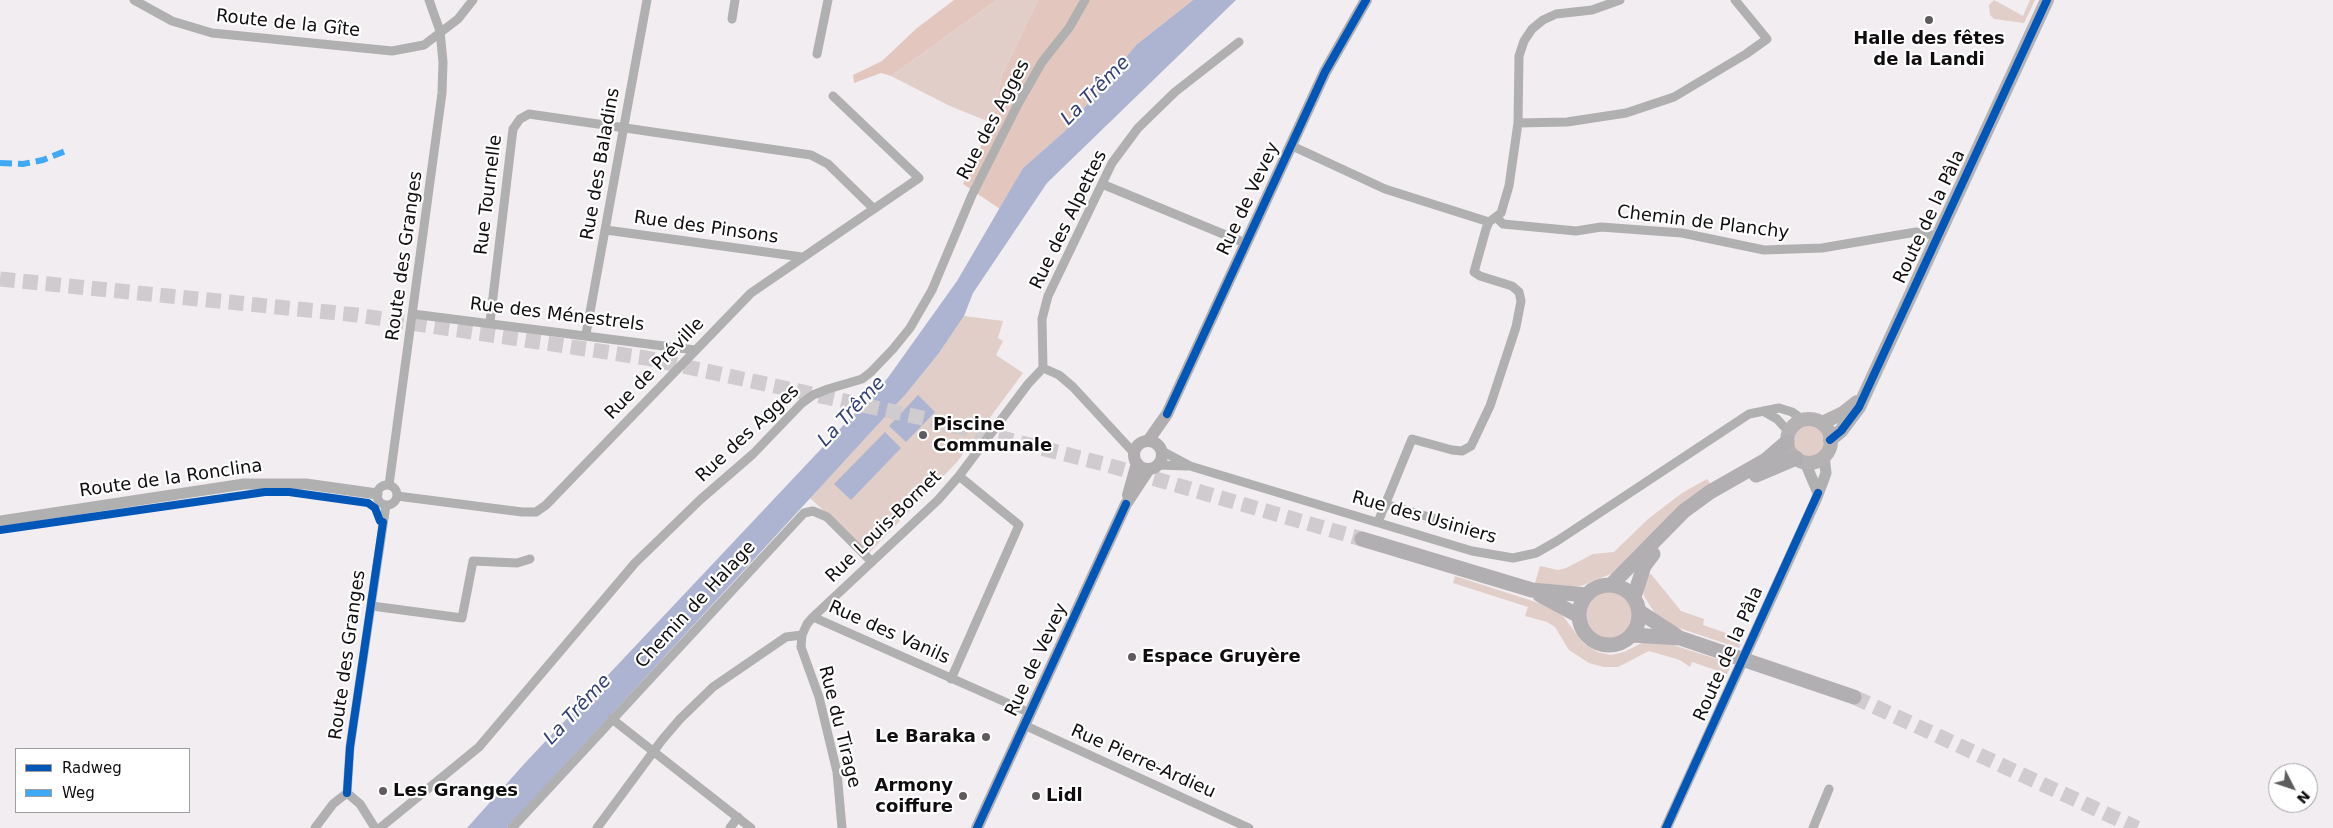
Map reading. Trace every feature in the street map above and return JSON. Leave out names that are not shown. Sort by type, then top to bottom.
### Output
[{"type":"highway","points":[[1612,584],[1684,511],[1710,492],[1766,460],[1788,437]]},
{"type":"highway","points":[[1634,597],[1644,566],[1687,520],[1728,491],[1771,468],[1801,460]]},
{"type":"highway","points":[[1362,540],[1532,590],[1587,594]]},
{"type":"highway","points":[[1612,584],[1625,589],[1634,597],[1640,612],[1638,626],[1632,635],[1617,645],[1600,644],[1584,632],[1579,616],[1580,606],[1587,594],[1598,587],[1612,584]]},
{"type":"highway","points":[[1532,590],[1566,611],[1579,616]]},
{"type":"highway","points":[[1640,612],[1680,638],[1854,697]]},
{"type":"highway","points":[[1632,635],[1680,638]]},
{"type":"main road","name":"Rue de Vevey","points":[[1126,504],[1135,458],[1140,443],[1148,441],[1167,414],[1325,72],[1366,0]]},
{"type":"main road","name":"Route de la Pâla","points":[[1830,440],[1853,416],[1863,396],[2047,0]]},
{"type":"main road","name":"Route de la Pâla","points":[[1822,423],[1847,410],[1863,396]]},
{"type":"main road","name":"Rue de Vevey","points":[[977,828],[1126,504],[1154,467],[1161,449],[1167,414]]},
{"type":"main road","points":[[1812,419],[1822,423],[1828,430],[1830,440],[1824,456],[1816,461],[1801,460],[1790,450],[1788,437],[1795,424],[1803,420],[1812,419]]},
{"type":"main road","points":[[1148,441],[1161,449]]},
{"type":"main road","points":[[1135,458],[1141,467],[1154,467]]},
{"type":"street","name":"Route de la Gîte","points":[[134,0],[172,21],[192,29],[212,33],[344,48],[392,51],[424,45],[440,31],[458,20],[473,0]]},
{"type":"street","name":"Route des Granges","points":[[389,485],[442,93],[443,62],[440,31],[429,0]]},
{"type":"street","name":"Rue des Baladins","points":[[586,334],[647,0]]},
{"type":"street","points":[[732,19],[735,0]]},
{"type":"street","points":[[817,54],[828,0]]},
{"type":"street","name":"Rue des Agges","points":[[380,828],[479,747],[636,563],[701,498],[753,454],[802,404],[814,395],[828,389],[862,379],[893,349],[910,328],[932,290],[972,195],[1018,104],[1042,62],[1069,28],[1085,0]]},
{"type":"street","points":[[1378,522],[1412,439],[1462,451],[1471,446],[1490,406],[1516,327],[1521,301],[1519,292],[1512,286],[1480,276],[1474,272],[1493,220],[1509,186],[1518,124],[1519,56],[1524,41],[1532,29],[1543,20],[1556,14],[1592,10],[1620,0]]},
{"type":"street","points":[[1518,124],[1567,122],[1626,113],[1674,97],[1746,54],[1767,39],[1736,1]]},
{"type":"street","name":"Rue des Alpettes","points":[[1043,368],[1042,319],[1048,296],[1112,164],[1138,128],[1175,92],[1240,42]]},
{"type":"street","name":"Rue de Préville","points":[[397,496],[522,512],[536,512],[546,505],[751,293],[919,178],[834,96]]},
{"type":"street","name":"Rue Tournelle","points":[[490,322],[513,129],[520,119],[529,114],[624,127]]},
{"type":"street","points":[[624,127],[811,155],[828,164],[874,209]]},
{"type":"street","name":"Chemin de Planchy","points":[[1290,145],[1384,190],[1502,224],[1576,231],[1601,227],[1682,233],[1764,250],[1822,248],[1916,232],[1936,236]]},
{"type":"street","points":[[1102,184],[1245,243]]},
{"type":"street","name":"Rue des Pinsons","points":[[606,230],[802,258]]},
{"type":"street","name":"Rue des Ménestrels","points":[[413,314],[586,334],[696,350]]},
{"type":"street","points":[[1043,368],[1059,375],[1073,387],[1135,458]]},
{"type":"street","name":"Rue Louis-Bornet","points":[[802,635],[807,624],[938,500],[960,476],[1028,384],[1043,368]]},
{"type":"street","name":"Rue des Usiniers","points":[[1161,449],[1190,466],[1489,555],[1513,558],[1529,555],[1563,537],[1732,424],[1750,414],[1779,408],[1792,412],[1803,420]]},
{"type":"street","points":[[1763,411],[1777,420],[1788,437]]},
{"type":"street","name":"Route de la Pâla","points":[[1666,828],[1818,493],[1827,467],[1824,456]]},
{"type":"street","points":[[1801,460],[1818,493]]},
{"type":"street","name":"Rue des Usiniers","points":[[1154,467],[1190,466]]},
{"type":"street","points":[[951,679],[1019,524],[960,476]]},
{"type":"street","name":"Route de la Ronclina","points":[[0,521],[244,484],[276,482],[306,484],[377,494]]},
{"type":"street","points":[[389,485],[395,489],[397,496],[395,502],[386,505],[379,501],[377,494],[381,487],[389,485]]},
{"type":"street","points":[[1385,504],[1476,531]]},
{"type":"street","name":"Route des Granges","points":[[347,793],[350,746],[386,505]]},
{"type":"street","name":"Chemin de Halage","points":[[512,828],[804,513],[813,511],[827,517],[872,562]]},
{"type":"street","points":[[372,606],[462,618],[474,561],[517,563],[530,559]]},
{"type":"street","name":"Rue des Vanils","points":[[814,617],[1030,713]]},
{"type":"street","points":[[597,828],[680,719],[713,687],[786,637],[802,635]]},
{"type":"street","name":"Rue du Tirage","points":[[802,635],[801,647],[819,697],[837,772],[842,828]]},
{"type":"street","points":[[612,719],[751,828]]},
{"type":"street","name":"Rue Pierre-Ardieu","points":[[1024,725],[1249,828]]},
{"type":"street","points":[[1813,828],[1829,789]]},
{"type":"street","points":[[315,828],[334,804],[347,793],[360,804],[375,828]]},
{"type":"street","points":[[730,828],[738,818]]},
{"type":"shaded area","points":[[954,0],[997,0],[891,76],[881,73],[854,83],[853,75],[882,61],[917,28]]},
{"type":"shaded area","points":[[997,0],[1038,0],[1002,75],[992,123],[950,106],[891,76]]},
{"type":"shaded area","points":[[1038,0],[1193,0],[1136,45],[1065,131],[1023,168],[1000,209],[963,184],[992,123],[1002,75]]},
{"type":"shaded area","points":[[1994,0],[2023,16],[2030,0],[2035,0],[2024,23],[1994,19],[1990,15],[1989,5]]},
{"type":"shaded area","name":"Piscine Communale","points":[[964,316],[1003,321],[998,338],[1003,341],[996,355],[1023,373],[957,462],[869,553],[810,498],[906,394],[939,353]]},
{"type":"shaded area","points":[[1809,425],[1820,430],[1825,441],[1820,452],[1809,457],[1798,452],[1793,441],[1798,430]]},
{"type":"shaded area","points":[[1707,479],[1711,485],[1622,567],[1611,574],[1581,586],[1568,587],[1535,583],[1540,566],[1558,570],[1566,568],[1593,554],[1614,552],[1648,519],[1682,493]]},
{"type":"shaded area","points":[[1651,574],[1681,611],[1704,619],[1703,625],[1743,639],[1739,648],[1673,626],[1656,615],[1644,596],[1642,584],[1645,575]]},
{"type":"shaded area","points":[[1455,576],[1548,606],[1563,616],[1583,643],[1597,652],[1611,655],[1624,652],[1644,642],[1670,644],[1732,664],[1727,674],[1692,662],[1690,667],[1680,660],[1649,651],[1618,667],[1604,667],[1589,663],[1569,650],[1555,627],[1547,622],[1525,616],[1528,607],[1453,583]]},
{"type":"shaded area","points":[[1610,591],[1619,593],[1627,598],[1632,606],[1634,615],[1632,624],[1627,632],[1619,637],[1610,639],[1601,637],[1593,632],[1588,624],[1586,615],[1588,606],[1593,598],[1601,593]]},
{"type":"water","name":"La Trême","points":[[1193,0],[1236,0],[1047,183],[973,293],[964,316],[939,353],[906,394],[507,828],[467,828],[525,763],[887,379],[957,281],[1023,168],[1065,131],[1136,45]]},
{"type":"water","points":[[918,395],[935,412],[906,442],[889,426]]},
{"type":"water","points":[[885,432],[901,448],[851,500],[834,484]]},
{"type":"tunnel","points":[[0,279],[357,315],[646,358],[927,419],[1104,464],[1362,539]]},
{"type":"tunnel","points":[[1854,697],[2137,828]]},
{"type":"marked path","points":[[0,163],[23,164],[43,160],[68,150]]},
{"type":"cycle path","points":[[1167,414],[1325,72],[1366,0]]},
{"type":"cycle path","points":[[1830,440],[1841,431],[1859,407],[2047,0]]},
{"type":"cycle path","points":[[0,530],[265,492],[289,492],[368,503],[375,508],[380,521],[383,522],[350,747],[347,793]]},
{"type":"cycle path","points":[[1666,828],[1818,493]]},
{"type":"cycle path","points":[[977,828],[1126,504]]},
{"type":"place","name":"Halle des fêtes de la Landi","points":[[1929,20]]},
{"type":"place","name":"Piscine Communale","points":[[923,435]]},
{"type":"place","name":"Espace Gruyère","points":[[1132,657]]},
{"type":"place","name":"Le Baraka","points":[[986,737]]},
{"type":"place","name":"Les Granges","points":[[383,791]]},
{"type":"place","name":"Armony coiffure","points":[[963,796]]},
{"type":"place","name":"Lidl","points":[[1036,796]]}]
